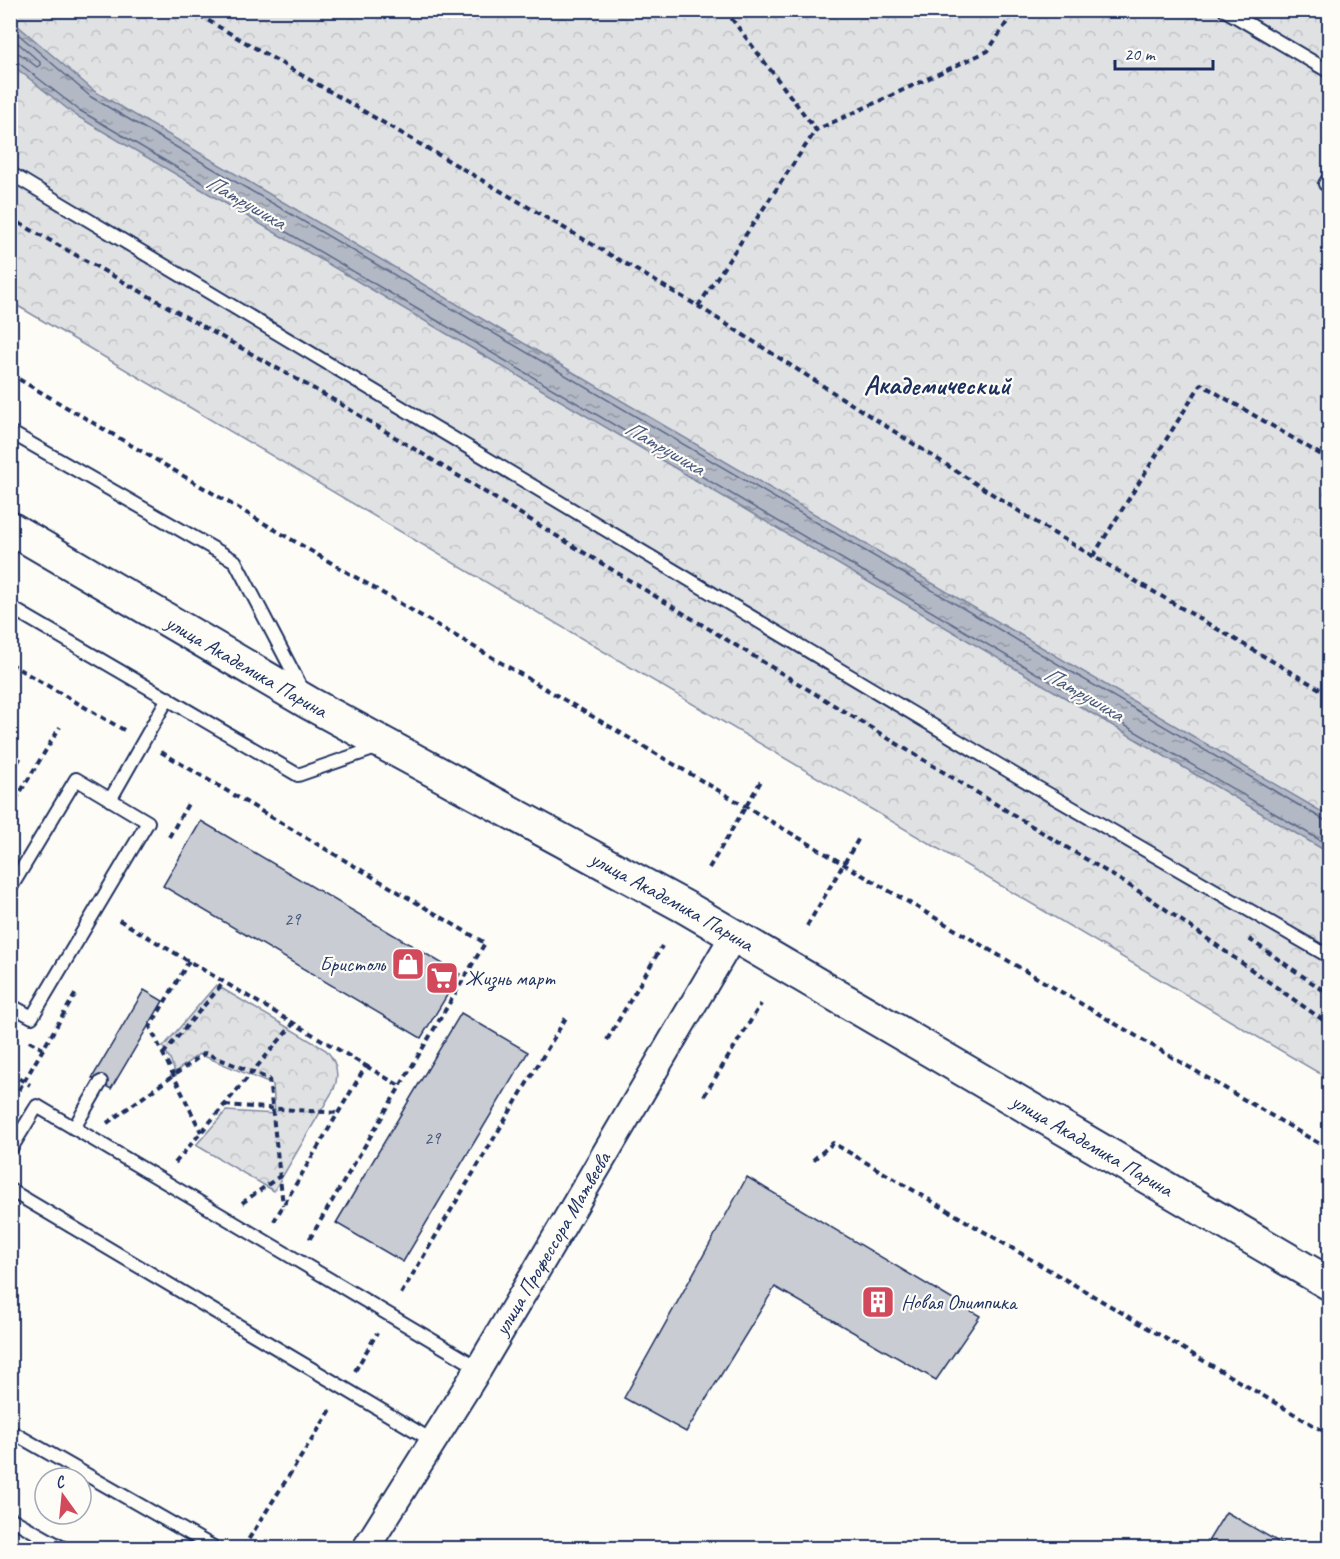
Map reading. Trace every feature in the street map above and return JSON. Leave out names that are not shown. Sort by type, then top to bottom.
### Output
[{"type":"street","name":"улица Академика Парина","points":[[10,528],[309,703],[685,907],[1329,1284]]},
{"type":"street","name":"улица Профессора Матвеева","points":[[366,1548],[479,1368],[734,936]]},
{"type":"lane","points":[[1225,10],[1329,72]]},
{"type":"lane","points":[[10,173],[1001,767],[1329,957]]},
{"type":"lane","points":[[10,432],[235,561],[309,703]]},
{"type":"lane","points":[[10,607],[298,775],[384,745]]},
{"type":"lane","points":[[110,800],[168,698]]},
{"type":"lane","points":[[10,889],[76,779],[148,822],[32,1017],[10,1005]]},
{"type":"lane","points":[[74,1128],[101,1083]]},
{"type":"lane","points":[[10,1150],[37,1106],[479,1368]]},
{"type":"lane","points":[[10,1190],[433,1441]]},
{"type":"lane","points":[[10,1431],[215,1548]]},
{"type":"lane","points":[[10,1518],[63,1548]]},
{"type":"path","points":[[190,10],[698,306],[1050,531],[1329,695]]},
{"type":"path","points":[[724,10],[816,130]]},
{"type":"path","points":[[698,306],[816,130],[988,51],[1015,10]]},
{"type":"path","points":[[10,218],[339,403],[1138,891],[1329,1025]]},
{"type":"path","points":[[10,374],[1329,1150]]},
{"type":"path","points":[[1093,556],[1201,384],[1329,460]]},
{"type":"path","points":[[10,664],[485,943],[304,1247]]},
{"type":"path","points":[[10,809],[60,727]]},
{"type":"path","points":[[709,868],[761,781]]},
{"type":"path","points":[[807,926],[859,838]]},
{"type":"path","points":[[119,920],[400,1086]]},
{"type":"path","points":[[607,1040],[662,946]]},
{"type":"path","points":[[189,961],[150,1027],[201,1132]]},
{"type":"path","points":[[164,1054],[224,982]]},
{"type":"path","points":[[705,1096],[761,1004]]},
{"type":"path","points":[[396,1302],[567,1016]]},
{"type":"path","points":[[170,1168],[294,1023]]},
{"type":"path","points":[[81,1115],[102,1127],[205,1053],[269,1079],[283,1205]]},
{"type":"path","points":[[270,1227],[366,1066]]},
{"type":"path","points":[[10,1074],[33,1087]]},
{"type":"path","points":[[225,1104],[338,1113]]},
{"type":"path","points":[[813,1160],[833,1143],[1329,1435]]},
{"type":"path","points":[[236,1207],[280,1176]]},
{"type":"path","points":[[243,1548],[266,1511]]},
{"type":"green space","points":[[11,11],[1329,11],[1329,1079],[11,302]]},
{"type":"green space","points":[[216,985],[326,1050],[336,1068],[337,1078],[334,1089],[274,1191],[196,1145],[226,1111],[275,1114],[273,1085],[199,1054],[175,1072],[163,1047]]},
{"type":"water","name":"Патрушиха","points":[[10,19],[94,91],[1329,816],[1329,853],[75,115],[11,64]]},
{"type":"building","points":[[10,753],[21,759],[10,777]]},
{"type":"building","points":[[201,821],[460,974],[421,1038],[163,886]]},
{"type":"building","points":[[144,990],[163,1001],[111,1089],[92,1078]]},
{"type":"building","points":[[461,1013],[528,1052],[403,1262],[336,1223]]},
{"type":"building","name":"Новая Олимпика","points":[[747,1177],[980,1316],[936,1380],[775,1287],[686,1432],[624,1398]]},
{"type":"building","points":[[1226,1512],[1289,1548],[1204,1548]]},
{"type":"place","name":"Бристоль","points":[[408,964]]},
{"type":"place","name":"Жизнь март","points":[[442,978]]},
{"type":"place","name":"Новая Олимпика","points":[[878,1302]]},
{"type":"district","name":"Академический","points":[[937,385]]}]
